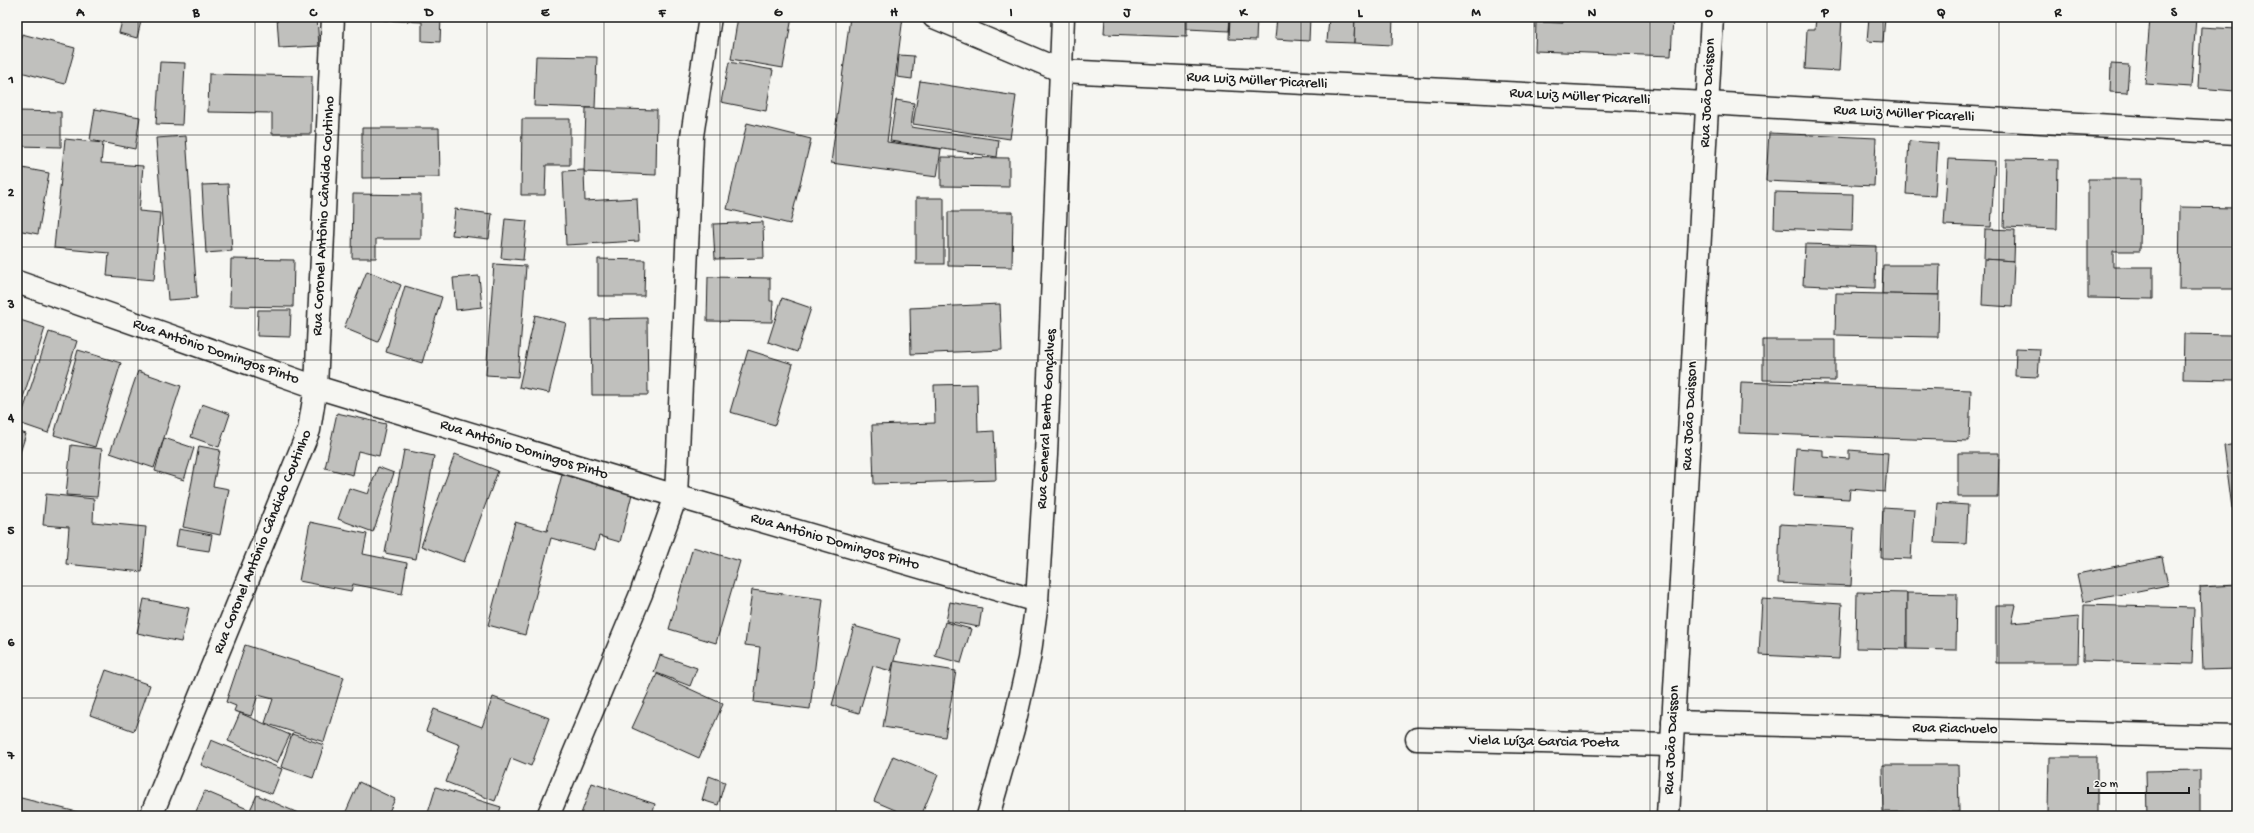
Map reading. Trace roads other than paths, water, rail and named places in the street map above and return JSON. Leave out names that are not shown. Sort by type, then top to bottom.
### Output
[{"type":"street","name":"Rua Coronel Antônio Cândido Coutinho","points":[[151,816],[309,430],[316,387],[333,17]]},
{"type":"street","points":[[548,816],[641,594],[676,496],[692,136],[710,17]]},
{"type":"street","name":"Rua Luiz Müller Picarelli","points":[[934,17],[1062,71],[1707,103],[2237,133]]},
{"type":"street","name":"Rua General Bento Gonçalves","points":[[988,816],[1013,729],[1029,659],[1037,601],[1046,455],[1063,17]]},
{"type":"street","name":"Rua João Daisson","points":[[1668,816],[1712,17]]},
{"type":"street","name":"Rua Antônio Domingos Pinto","points":[[17,282],[316,387],[676,496],[1037,601]]},
{"type":"street","name":"Rua Riachuelo","points":[[1673,722],[2237,737]]},
{"type":"street","name":"Viela Luíza Garcia Poeta","points":[[1417,740],[1671,745]]}]
